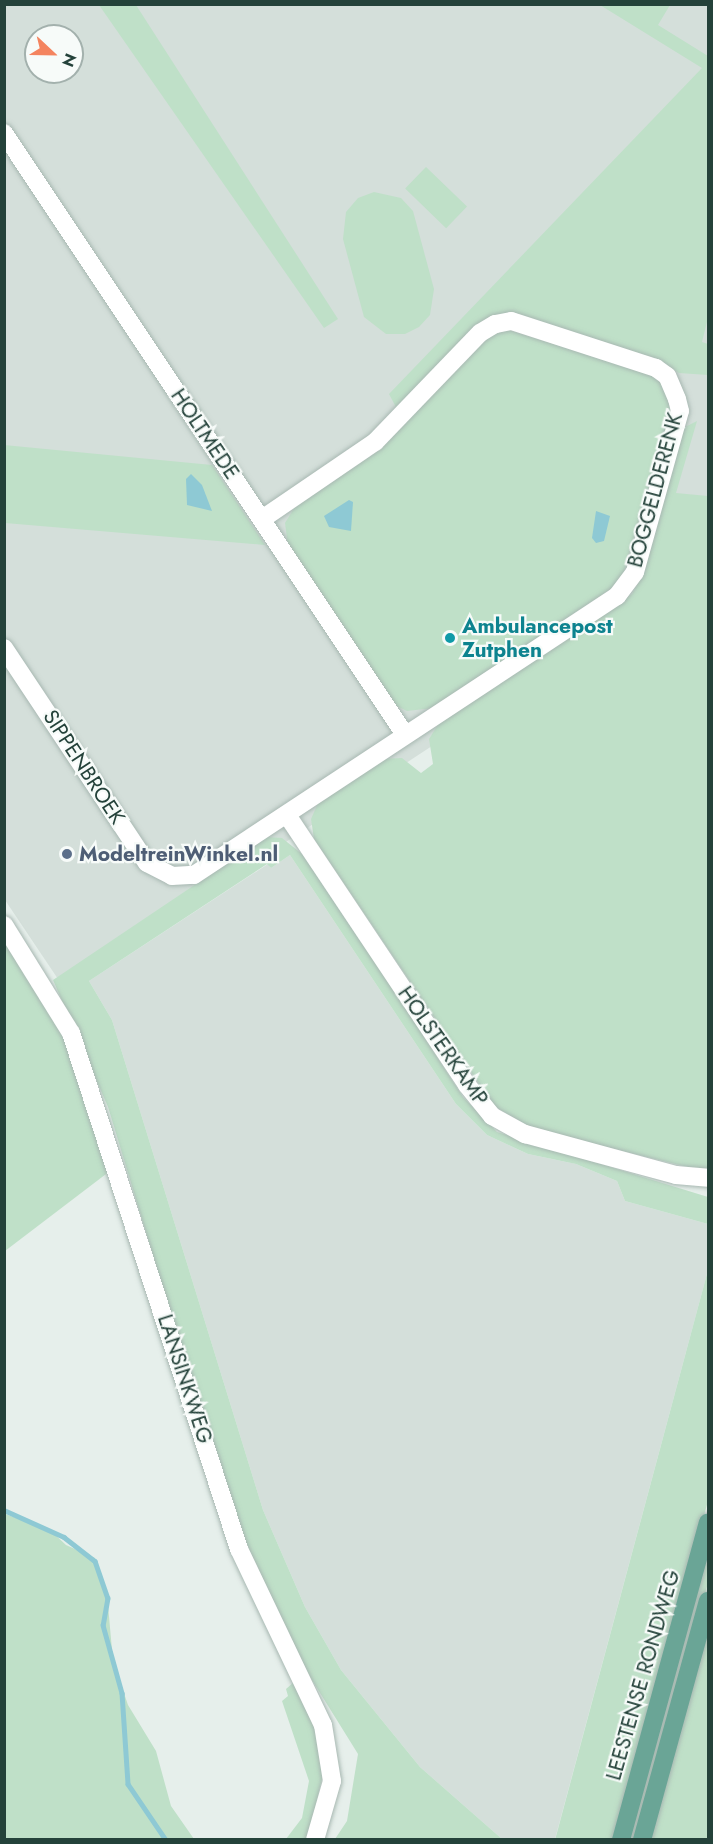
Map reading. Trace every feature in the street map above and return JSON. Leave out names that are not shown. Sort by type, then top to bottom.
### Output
[{"type":"main road","name":"LEESTENSE RONDWEG","points":[[621,1839],[708,1523]]},
{"type":"main road","name":"LEESTENSE RONDWEG","points":[[642,1839],[708,1601]]},
{"type":"street","name":"HOLTMEDE","points":[[4,133],[405,735]]},
{"type":"street","name":"BOGGELDERENK","points":[[172,876],[194,875],[628,585],[680,411],[667,376],[656,368],[512,321],[495,324],[480,333],[375,442],[262,519]]},
{"type":"street","name":"SIPPENBROEK","points":[[4,648],[147,863],[172,876]]},
{"type":"street","name":"HOLSTERKAMP","points":[[287,815],[467,1085],[492,1116],[525,1134],[676,1175],[708,1179]]},
{"type":"street","name":"LANSINKWEG","points":[[4,925],[71,1033],[239,1548],[323,1725],[332,1781],[315,1839]]},
{"type":"street","name":"HOLSTERKAMP","points":[[676,1175],[708,1190]]},
{"type":"shaded area","points":[[4,5],[708,5],[708,515],[650,608],[473,719],[64,988],[5,900]]},
{"type":"shaded area","points":[[290,855],[456,1104],[487,1135],[528,1154],[576,1164],[617,1181],[625,1201],[708,1224],[708,1270],[555,1839],[502,1839],[420,1767],[341,1670],[305,1607],[263,1510],[112,1020],[89,981],[268,864],[271,868]]},
{"type":"green space","points":[[99,5],[136,5],[338,319],[324,328]]},
{"type":"green space","points":[[600,5],[670,5],[658,25],[708,56],[708,318],[702,342],[708,344],[708,375],[679,373],[662,362],[513,314],[397,409],[389,394],[702,68]]},
{"type":"green space","points":[[426,167],[467,207],[446,228],[405,189]]},
{"type":"green space","points":[[374,192],[401,198],[413,211],[434,289],[430,315],[419,327],[405,334],[386,334],[364,317],[343,239],[346,212],[358,198]]},
{"type":"green space","points":[[505,329],[648,373],[659,379],[670,400],[670,413],[621,582],[433,708],[407,711],[395,705],[288,546],[285,523],[296,505],[375,453],[484,338]]},
{"type":"green space","points":[[697,421],[676,493],[708,496],[708,1172],[533,1129],[494,1106],[314,839],[311,819],[319,801],[382,759],[402,758],[421,773],[433,764],[429,739],[439,723],[632,594],[641,578],[683,428]]},
{"type":"green space","points":[[4,445],[212,465],[265,545],[5,523]]},
{"type":"green space","points":[[266,837],[282,838],[307,858],[463,1097],[497,1132],[708,1197],[708,1224],[625,1201],[617,1181],[576,1164],[528,1154],[487,1135],[456,1104],[290,855],[271,868],[267,864],[89,981],[112,1020],[263,1510],[305,1607],[341,1670],[420,1767],[502,1839],[335,1839],[347,1821],[358,1754],[279,1627],[229,1506],[108,1107],[53,980]]},
{"type":"green space","points":[[4,936],[61,1028],[110,1171],[5,1251]]},
{"type":"green space","points":[[708,1270],[708,1501],[615,1839],[555,1840]]},
{"type":"green space","points":[[5,1514],[50,1530],[66,1545],[95,1558],[107,1594],[113,1661],[128,1705],[156,1751],[171,1806],[194,1839],[5,1839]]},
{"type":"green space","points":[[708,1541],[708,1583],[637,1839],[625,1840]]},
{"type":"green space","points":[[708,1624],[708,1839],[648,1839]]},
{"type":"green space","points":[[294,1682],[318,1736],[323,1774],[308,1839],[286,1839],[302,1818],[309,1781],[282,1701],[288,1696],[286,1689]]},
{"type":"water","points":[[191,474],[202,485],[212,511],[187,505],[186,479]]},
{"type":"water","points":[[349,500],[353,502],[351,531],[329,527],[324,516]]},
{"type":"water","points":[[596,511],[610,516],[604,541],[596,543],[592,538]]},
{"type":"waterway","points":[[4,1510],[64,1537],[95,1561],[108,1598],[103,1625],[122,1693],[128,1784],[166,1840]]},
{"type":"place","name":"Ambulancepost Zutphen","points":[[450,638]]},
{"type":"place","name":"ModeltreinWinkel.nl","points":[[67,854]]}]
